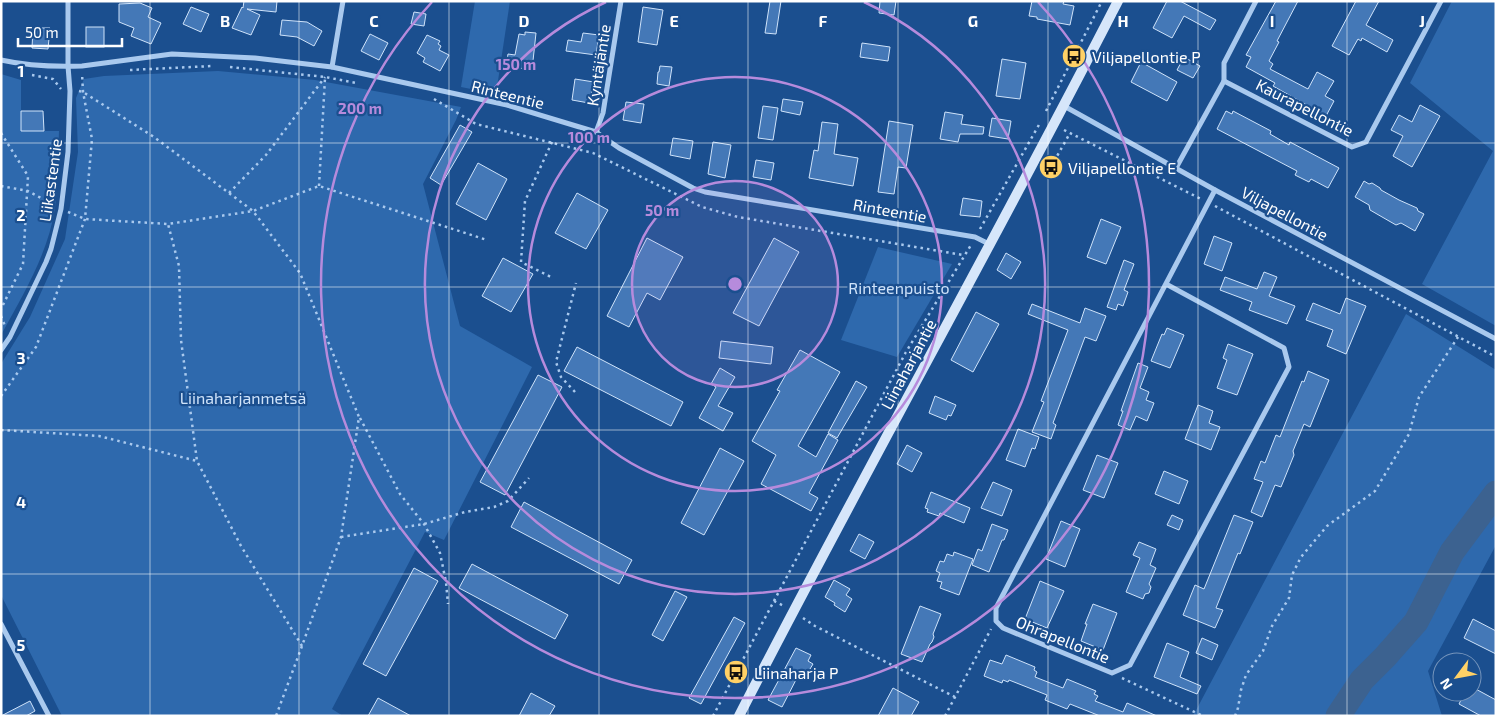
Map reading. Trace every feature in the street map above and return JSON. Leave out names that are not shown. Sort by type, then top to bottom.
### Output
[{"type":"main road","name":"Liinaharjantie","points":[[739,716],[1118,1]]},
{"type":"street","name":"Liikastentie","points":[[1,350],[10,337],[46,262],[61,209],[68,152],[70,91],[68,1]]},
{"type":"street","points":[[332,68],[343,1]]},
{"type":"street","name":"Kyntäjäntie","points":[[596,132],[604,113],[621,1]]},
{"type":"street","points":[[1176,168],[1224,81],[1224,63],[1256,1]]},
{"type":"street","name":"Kaurapellontie","points":[[1224,81],[1352,147],[1366,142],[1441,1]]},
{"type":"street","name":"Rinteentie","points":[[1,60],[20,64],[82,66],[172,54],[255,58],[332,68],[508,104],[596,132],[619,148],[693,188],[706,192],[975,237],[989,244]]},
{"type":"street","name":"Viljapellontie","points":[[1064,106],[1215,190],[1496,339]]},
{"type":"street","name":"Ohrapellontie","points":[[1166,284],[1284,348],[1289,367],[1130,665],[1112,673],[1003,628],[996,621],[996,608],[1215,190]]},
{"type":"street","points":[[1,624],[4,635],[48,716]]},
{"type":"path","points":[[712,716],[906,352],[975,237],[1042,118],[1102,1]]},
{"type":"path","points":[[124,71],[217,66]]},
{"type":"path","points":[[227,67],[325,77],[364,85]]},
{"type":"path","points":[[27,75],[53,79],[60,88],[83,92],[154,137],[253,211],[300,273],[359,417],[400,494],[424,524],[440,553],[448,604]]},
{"type":"path","points":[[81,76],[89,75]]},
{"type":"path","points":[[229,193],[266,155],[325,77]]},
{"type":"path","points":[[319,186],[325,77]]},
{"type":"path","points":[[432,98],[476,124],[593,153],[702,207],[738,217],[845,234],[963,256]]},
{"type":"path","points":[[1054,124],[1208,203],[1496,357]]},
{"type":"path","points":[[1,133],[28,176],[24,264],[1,309]]},
{"type":"path","points":[[1051,168],[1070,133]]},
{"type":"path","points":[[552,142],[525,202],[521,262],[552,278]]},
{"type":"path","points":[[1,186],[28,191],[85,220],[168,224],[253,211],[319,186],[487,240]]},
{"type":"path","points":[[168,224],[179,266],[181,340],[197,461],[241,546],[302,646]]},
{"type":"path","points":[[575,392],[561,378],[556,362],[576,283]]},
{"type":"path","points":[[1235,716],[1246,675],[1263,651],[1272,626],[1289,598],[1292,575],[1301,557],[1328,526],[1375,491],[1409,434],[1419,397],[1458,337]]},
{"type":"path","points":[[276,716],[341,537],[359,417]]},
{"type":"path","points":[[1,430],[98,436],[197,461]]},
{"type":"path","points":[[341,537],[424,524],[465,512],[494,507],[508,501],[529,478]]},
{"type":"path","points":[[774,601],[815,626],[954,697]]},
{"type":"path","points":[[945,716],[996,621]]},
{"type":"path","points":[[1112,673],[1202,716]]},
{"type":"green space","points":[[475,1],[510,1],[496,94],[461,87]]},
{"type":"green space","points":[[1452,1],[1496,1],[1496,326],[1422,284],[1493,151],[1410,83]]},
{"type":"green space","name":"Liinaharjanmetsä","points":[[218,71],[315,80],[461,107],[423,184],[460,326],[532,367],[444,540],[425,532],[332,709],[343,716],[62,716],[1,595],[1,364],[30,317],[65,239],[78,152],[76,98],[84,79],[104,76]]},
{"type":"green space","points":[[1,74],[21,80],[21,131],[59,131],[57,189],[52,225],[34,274],[1,335]]},
{"type":"green space","name":"Rinteenpuisto","points":[[878,247],[952,264],[897,357],[841,340]]},
{"type":"green space","points":[[1406,314],[1496,370],[1496,545],[1438,652],[1432,652],[1432,664],[1428,671],[1432,684],[1432,702],[1438,702],[1442,716],[1193,716]]},
{"type":"building","points":[[244,1],[277,1],[276,12],[247,9],[260,15],[251,35],[232,28],[243,8]]},
{"type":"building","points":[[770,1],[781,1],[776,34],[765,33]]},
{"type":"building","points":[[880,1],[896,1],[894,15],[879,13]]},
{"type":"building","points":[[1032,1],[1064,1],[1063,4],[1074,6],[1070,25],[1029,16]]},
{"type":"building","points":[[1167,1],[1180,1],[1216,20],[1210,30],[1184,16],[1172,38],[1153,28]]},
{"type":"building","points":[[1276,1],[1298,1],[1277,41],[1279,42],[1269,61],[1273,64],[1270,69],[1308,89],[1317,72],[1334,81],[1325,96],[1334,101],[1326,116],[1273,86],[1275,83],[1246,67],[1251,57],[1246,55]]},
{"type":"building","points":[[1356,1],[1379,1],[1366,25],[1393,40],[1387,52],[1362,38],[1361,41],[1358,39],[1349,55],[1332,46]]},
{"type":"building","points":[[140,3],[152,8],[148,17],[161,23],[151,44],[131,36],[134,28],[119,22],[119,4]]},
{"type":"building","points":[[191,7],[209,14],[201,32],[183,24]]},
{"type":"building","points":[[643,7],[663,10],[657,45],[638,42]]},
{"type":"building","points":[[414,12],[426,14],[424,26],[411,24]]},
{"type":"building","points":[[282,20],[307,22],[322,31],[314,46],[297,37],[280,35]]},
{"type":"building","points":[[86,27],[104,27],[104,47],[86,47]]},
{"type":"building","points":[[33,28],[50,28],[48,49],[32,48]]},
{"type":"building","points":[[525,32],[536,33],[532,70],[506,66],[508,54],[515,55],[519,34],[525,35]]},
{"type":"building","points":[[583,33],[599,35],[596,55],[566,51],[568,40],[581,42]]},
{"type":"building","points":[[370,34],[388,43],[379,60],[361,51]]},
{"type":"building","points":[[427,35],[440,41],[438,44],[441,46],[439,50],[449,55],[440,71],[423,62],[425,58],[417,53]]},
{"type":"building","points":[[862,43],[890,47],[888,61],[860,57]]},
{"type":"building","points":[[1184,57],[1200,66],[1193,78],[1177,70]]},
{"type":"building","points":[[1002,59],[1026,63],[1020,99],[996,96]]},
{"type":"building","points":[[1141,62],[1177,82],[1167,101],[1131,82]]},
{"type":"building","points":[[660,66],[672,67],[669,86],[657,84]]},
{"type":"building","points":[[575,79],[594,82],[589,103],[572,100]]},
{"type":"building","points":[[783,99],[803,102],[800,115],[781,111]]},
{"type":"building","points":[[626,102],[644,104],[641,123],[623,120]]},
{"type":"building","points":[[1420,105],[1440,116],[1412,167],[1393,156],[1403,136],[1391,130],[1399,115],[1412,122]]},
{"type":"building","points":[[763,106],[778,108],[773,140],[758,138]]},
{"type":"building","points":[[21,111],[43,111],[44,131],[21,131]]},
{"type":"building","points":[[1226,111],[1232,114],[1233,111],[1271,131],[1270,134],[1289,145],[1290,142],[1339,168],[1328,188],[1311,179],[1309,182],[1295,175],[1297,171],[1217,129]]},
{"type":"building","points":[[945,112],[963,115],[961,124],[984,127],[983,134],[960,134],[958,142],[940,139]]},
{"type":"building","points":[[992,118],[1011,121],[1008,139],[989,136]]},
{"type":"building","points":[[889,121],[913,125],[906,168],[898,167],[894,194],[878,192]]},
{"type":"building","points":[[822,122],[838,124],[834,154],[858,158],[853,186],[809,178],[814,150],[818,151]]},
{"type":"building","points":[[460,125],[472,132],[441,185],[430,178]]},
{"type":"building","points":[[673,138],[693,141],[690,159],[670,155]]},
{"type":"building","points":[[713,142],[731,145],[725,178],[708,174]]},
{"type":"building","points":[[756,160],[774,163],[771,180],[753,177]]},
{"type":"building","points":[[478,163],[507,179],[486,220],[456,204]]},
{"type":"building","points":[[1364,181],[1369,184],[1372,183],[1399,200],[1417,208],[1418,211],[1424,214],[1415,231],[1401,223],[1396,225],[1370,210],[1369,205],[1355,197]]},
{"type":"building","points":[[577,193],[608,210],[586,249],[555,233]]},
{"type":"building","points":[[963,198],[982,201],[980,217],[960,215]]},
{"type":"building","points":[[1101,219],[1121,227],[1106,264],[1087,257]]},
{"type":"building","points":[[1214,236],[1232,243],[1222,271],[1204,264]]},
{"type":"building","points":[[647,238],[683,257],[660,300],[647,293],[629,327],[607,316]]},
{"type":"building","points":[[774,238],[799,252],[759,326],[733,313]]},
{"type":"building","points":[[1006,253],[1021,262],[1011,279],[997,270]]},
{"type":"building","points":[[503,258],[533,274],[511,312],[482,296]]},
{"type":"building","points":[[1124,260],[1134,264],[1124,290],[1128,292],[1123,306],[1118,304],[1116,310],[1107,307]]},
{"type":"building","points":[[1264,272],[1277,277],[1269,296],[1295,306],[1287,324],[1249,310],[1252,302],[1220,290],[1225,277],[1257,289]]},
{"type":"building","points":[[1346,298],[1366,306],[1346,354],[1327,346],[1333,330],[1306,320],[1313,303],[1340,314]]},
{"type":"building","points":[[1032,304],[1080,323],[1085,308],[1106,316],[1096,341],[1085,337],[1053,423],[1056,425],[1051,439],[1032,432],[1044,402],[1041,401],[1068,330],[1028,314]]},
{"type":"building","points":[[976,312],[999,324],[973,372],[951,360]]},
{"type":"building","points":[[1167,328],[1184,335],[1170,368],[1151,361],[1162,334],[1164,335]]},
{"type":"building","points":[[721,341],[773,347],[771,364],[719,358]]},
{"type":"building","points":[[1228,344],[1253,354],[1237,395],[1217,388],[1227,360],[1223,358]]},
{"type":"building","points":[[577,347],[683,402],[671,426],[564,371]]},
{"type":"building","points":[[800,350],[840,372],[798,446],[816,457],[828,434],[838,440],[809,493],[818,498],[811,511],[761,484],[776,455],[752,441],[780,391],[777,390]]},
{"type":"building","points":[[1138,363],[1148,367],[1140,388],[1149,392],[1146,400],[1154,403],[1147,421],[1136,416],[1130,430],[1118,425]]},
{"type":"building","points":[[720,368],[735,377],[718,406],[733,413],[723,431],[699,418],[716,387],[711,384]]},
{"type":"building","points":[[1308,371],[1329,380],[1310,427],[1304,424],[1281,487],[1275,485],[1262,517],[1251,512],[1263,482],[1254,479],[1261,461],[1265,463],[1276,435],[1280,437],[1302,381],[1304,382]]},
{"type":"building","points":[[538,375],[562,387],[505,495],[480,482]]},
{"type":"building","points":[[856,381],[867,387],[837,438],[828,433]]},
{"type":"building","points":[[935,396],[956,405],[951,416],[948,415],[946,420],[929,413]]},
{"type":"building","points":[[1198,405],[1213,411],[1209,423],[1220,427],[1211,450],[1185,439]]},
{"type":"building","points":[[1018,429],[1039,437],[1035,449],[1032,448],[1025,467],[1006,460]]},
{"type":"building","points":[[907,445],[922,453],[912,472],[897,464]]},
{"type":"building","points":[[720,448],[744,461],[704,535],[681,523]]},
{"type":"building","points":[[1097,455],[1118,463],[1104,498],[1083,490]]},
{"type":"building","points":[[1164,471],[1188,481],[1179,504],[1155,494]]},
{"type":"building","points":[[993,482],[1012,490],[1002,516],[981,508]]},
{"type":"building","points":[[931,492],[970,508],[964,523],[940,513],[939,516],[927,512],[928,509],[925,508]]},
{"type":"building","points":[[524,502],[632,560],[619,584],[511,527]]},
{"type":"building","points":[[1172,515],[1183,520],[1179,530],[1167,525]]},
{"type":"building","points":[[1234,515],[1253,522],[1240,554],[1238,553],[1216,608],[1223,610],[1215,628],[1183,615],[1195,585],[1204,589]]},
{"type":"building","points":[[1061,521],[1080,529],[1065,567],[1046,559]]},
{"type":"building","points":[[992,524],[1008,530],[989,572],[972,565],[978,549],[982,551]]},
{"type":"building","points":[[859,534],[874,542],[865,559],[850,551]]},
{"type":"building","points":[[1139,542],[1156,549],[1150,565],[1156,568],[1149,584],[1151,587],[1149,593],[1145,594],[1143,599],[1126,592],[1140,558],[1133,555]]},
{"type":"building","points":[[954,552],[973,559],[959,595],[940,588],[942,582],[937,581],[940,573],[936,571],[940,561],[944,562],[947,554],[953,556]]},
{"type":"building","points":[[472,564],[568,615],[555,639],[459,588]]},
{"type":"building","points":[[414,568],[438,581],[386,676],[363,664]]},
{"type":"building","points":[[834,580],[850,589],[846,595],[852,599],[845,612],[825,597]]},
{"type":"building","points":[[1040,581],[1064,591],[1047,628],[1025,619]]},
{"type":"building","points":[[675,591],[687,597],[663,641],[652,635]]},
{"type":"building","points":[[1093,604],[1117,613],[1103,650],[1081,641]]},
{"type":"building","points":[[920,606],[941,614],[933,634],[934,637],[922,662],[901,654]]},
{"type":"building","points":[[734,617],[745,623],[701,704],[689,698]]},
{"type":"building","points":[[1473,619],[1496,631],[1496,654],[1464,638]]},
{"type":"building","points":[[1202,638],[1218,645],[1212,660],[1196,653]]},
{"type":"building","points":[[1167,643],[1189,652],[1180,677],[1201,686],[1197,694],[1154,677]]},
{"type":"building","points":[[796,648],[811,655],[808,661],[813,664],[807,674],[800,672],[782,707],[768,700]]},
{"type":"building","points":[[1006,655],[1035,667],[1034,670],[1037,672],[1035,677],[1063,688],[1067,679],[1096,691],[1094,694],[1098,696],[1095,701],[1123,712],[1127,703],[1157,716],[1100,716],[1070,704],[1067,709],[1045,700],[1047,695],[1009,680],[1008,682],[1003,680],[1002,683],[984,676],[990,660],[1002,664]]},
{"type":"building","points":[[893,688],[919,702],[911,716],[878,716]]},
{"type":"building","points":[[1482,692],[1496,700],[1496,716],[1481,716],[1459,704],[1460,702],[1482,702]]},
{"type":"building","points":[[531,693],[555,706],[549,716],[519,716]]},
{"type":"building","points":[[378,698],[411,716],[368,716]]},
{"type":"building","points":[[30,701],[35,711],[26,716],[1,716]]},
{"type":"waterway","points":[[1338,716],[1362,680],[1416,622],[1452,552],[1496,493]]},
{"type":"place","name":"Viljapellontie P","points":[[1074,56]]},
{"type":"place","name":"Viljapellontie E","points":[[1051,167]]},
{"type":"place","name":"Liinaharja P","points":[[736,672]]}]
